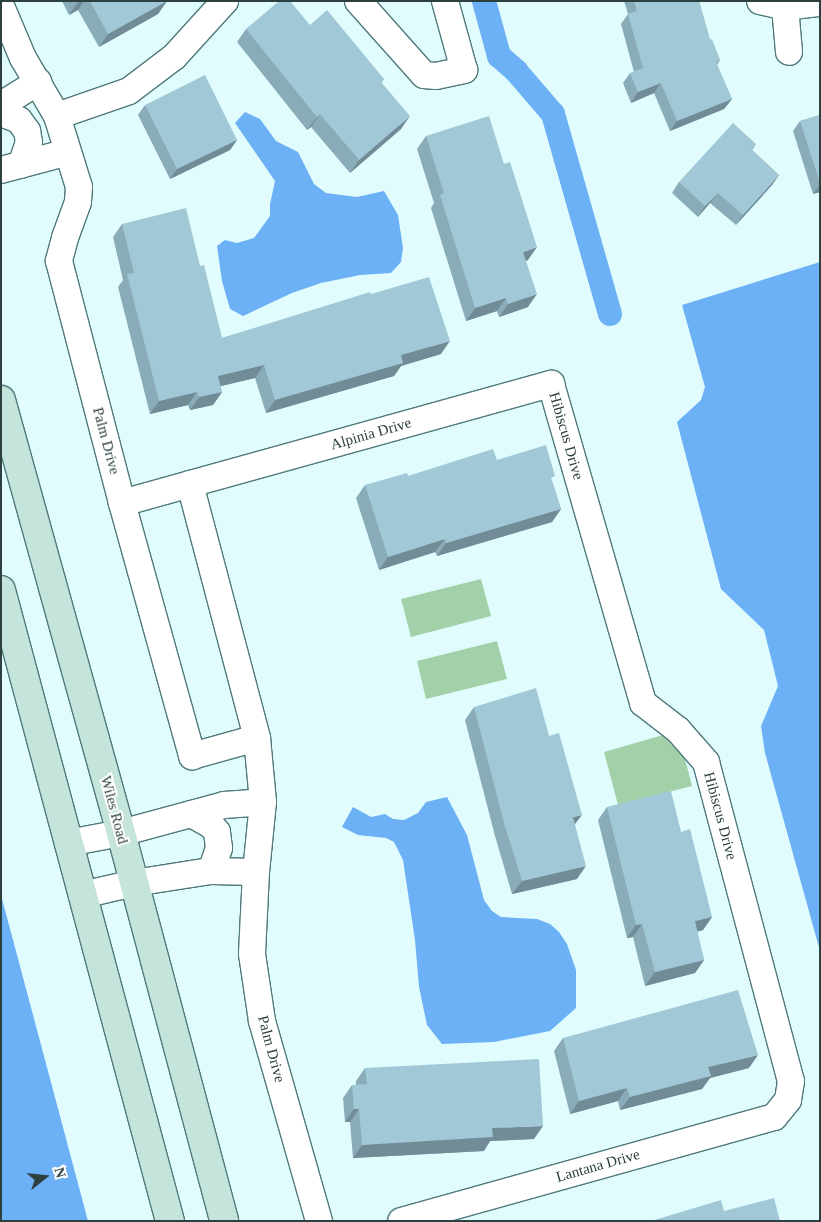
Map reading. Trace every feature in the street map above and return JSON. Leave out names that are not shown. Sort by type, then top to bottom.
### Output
[{"type":"main road","name":"Wiles Road","points":[[1,400],[121,834],[224,1221]]},
{"type":"main road","points":[[1,590],[170,1221]]},
{"type":"street","points":[[57,116],[129,91],[174,56],[225,1]]},
{"type":"street","points":[[358,1],[424,75],[436,76],[464,70],[445,1]]},
{"type":"street","points":[[760,1],[785,7],[820,3]]},
{"type":"street","name":"Palm Drive","points":[[1,6],[22,58],[57,116],[79,188],[78,202],[59,261],[122,503],[192,756],[257,738]]},
{"type":"street","points":[[785,7],[788,52]]},
{"type":"street","points":[[1,105],[38,82]]},
{"type":"street","points":[[1,114],[19,120],[27,131],[29,142],[11,168]]},
{"type":"street","points":[[11,168],[68,152]]},
{"type":"street","name":"Alpinia Drive","points":[[190,484],[551,384]]},
{"type":"street","name":"Hibiscus Drive","points":[[551,384],[643,703],[678,730],[706,762],[791,1081],[788,1100]]},
{"type":"street","points":[[122,503],[190,484]]},
{"type":"street","name":"Palm Drive","points":[[190,484],[257,738],[263,802],[256,872],[252,954],[262,1021],[319,1221]]},
{"type":"street","points":[[68,843],[121,834],[224,805],[263,802]]},
{"type":"street","points":[[191,814],[211,825],[217,832],[219,848],[211,871]]},
{"type":"street","points":[[82,895],[134,883],[211,871],[256,872]]},
{"type":"street","name":"Lantana Drive","points":[[401,1221],[774,1117],[788,1100]]},
{"type":"green space","points":[[481,579],[491,616],[411,637],[401,599]]},
{"type":"green space","points":[[497,641],[507,679],[426,699],[417,661]]},
{"type":"green space","points":[[663,735],[685,759],[692,786],[618,805],[604,752]]},
{"type":"water","points":[[245,112],[260,119],[276,141],[298,152],[314,184],[326,193],[357,197],[384,191],[398,215],[403,248],[401,262],[391,273],[360,275],[321,283],[292,293],[243,316],[230,309],[222,281],[217,246],[225,240],[237,243],[254,238],[270,216],[270,204],[275,181],[235,123]]},
{"type":"water","points":[[820,262],[820,951],[765,753],[761,726],[778,686],[764,630],[721,589],[677,422],[701,400],[705,387],[682,305]]},
{"type":"water","points":[[447,797],[467,835],[484,900],[492,911],[501,917],[537,919],[550,924],[559,932],[567,944],[576,970],[576,1008],[550,1031],[494,1042],[442,1044],[427,1025],[419,987],[415,940],[403,860],[394,842],[386,838],[358,835],[342,827],[353,807],[371,817],[385,814],[393,819],[404,820],[418,813],[426,802]]},
{"type":"water","points":[[1,895],[88,1221],[1,1221]]},
{"type":"building","points":[[90,1],[167,1],[108,34]]},
{"type":"building","points":[[279,1],[290,1],[310,25],[327,10],[384,79],[381,82],[410,116],[359,160],[320,114],[317,117],[246,29]]},
{"type":"building","points":[[634,1],[699,1],[710,40],[712,39],[720,60],[716,62],[732,99],[677,121],[661,83],[638,92],[630,73],[643,68],[628,14],[637,11]]},
{"type":"building","points":[[205,75],[237,140],[177,169],[145,105]]},
{"type":"building","points":[[820,115],[820,183],[800,121]]},
{"type":"building","points":[[489,116],[504,164],[510,162],[537,247],[523,252],[537,294],[508,304],[506,298],[475,308],[440,195],[444,193],[426,136]]},
{"type":"building","points":[[733,123],[756,144],[751,149],[779,175],[743,215],[718,193],[705,206],[679,182]]},
{"type":"building","points":[[186,208],[200,266],[204,265],[222,338],[370,292],[371,294],[429,277],[450,341],[401,355],[403,363],[275,400],[264,365],[218,376],[222,392],[199,397],[197,392],[159,401],[127,274],[134,273],[122,224]]},
{"type":"building","points":[[546,445],[555,476],[551,478],[561,509],[446,543],[445,539],[388,557],[365,485],[407,473],[408,476],[493,449],[497,460]]},
{"type":"building","points":[[536,688],[549,736],[559,733],[582,815],[573,817],[586,866],[522,881],[504,823],[474,707]]},
{"type":"building","points":[[671,791],[681,832],[690,829],[712,917],[695,921],[704,960],[655,972],[642,924],[636,925],[607,807]]},
{"type":"building","points":[[738,990],[758,1055],[708,1067],[711,1076],[630,1097],[627,1088],[579,1101],[563,1038]]},
{"type":"building","points":[[539,1059],[543,1126],[492,1128],[493,1137],[362,1145],[359,1109],[354,1109],[352,1085],[367,1084],[365,1068]]},
{"type":"building","points":[[774,1198],[780,1221],[651,1221],[721,1200],[724,1211]]},
{"type":"waterway","points":[[484,1],[499,56],[516,71],[553,114],[610,314]]}]
